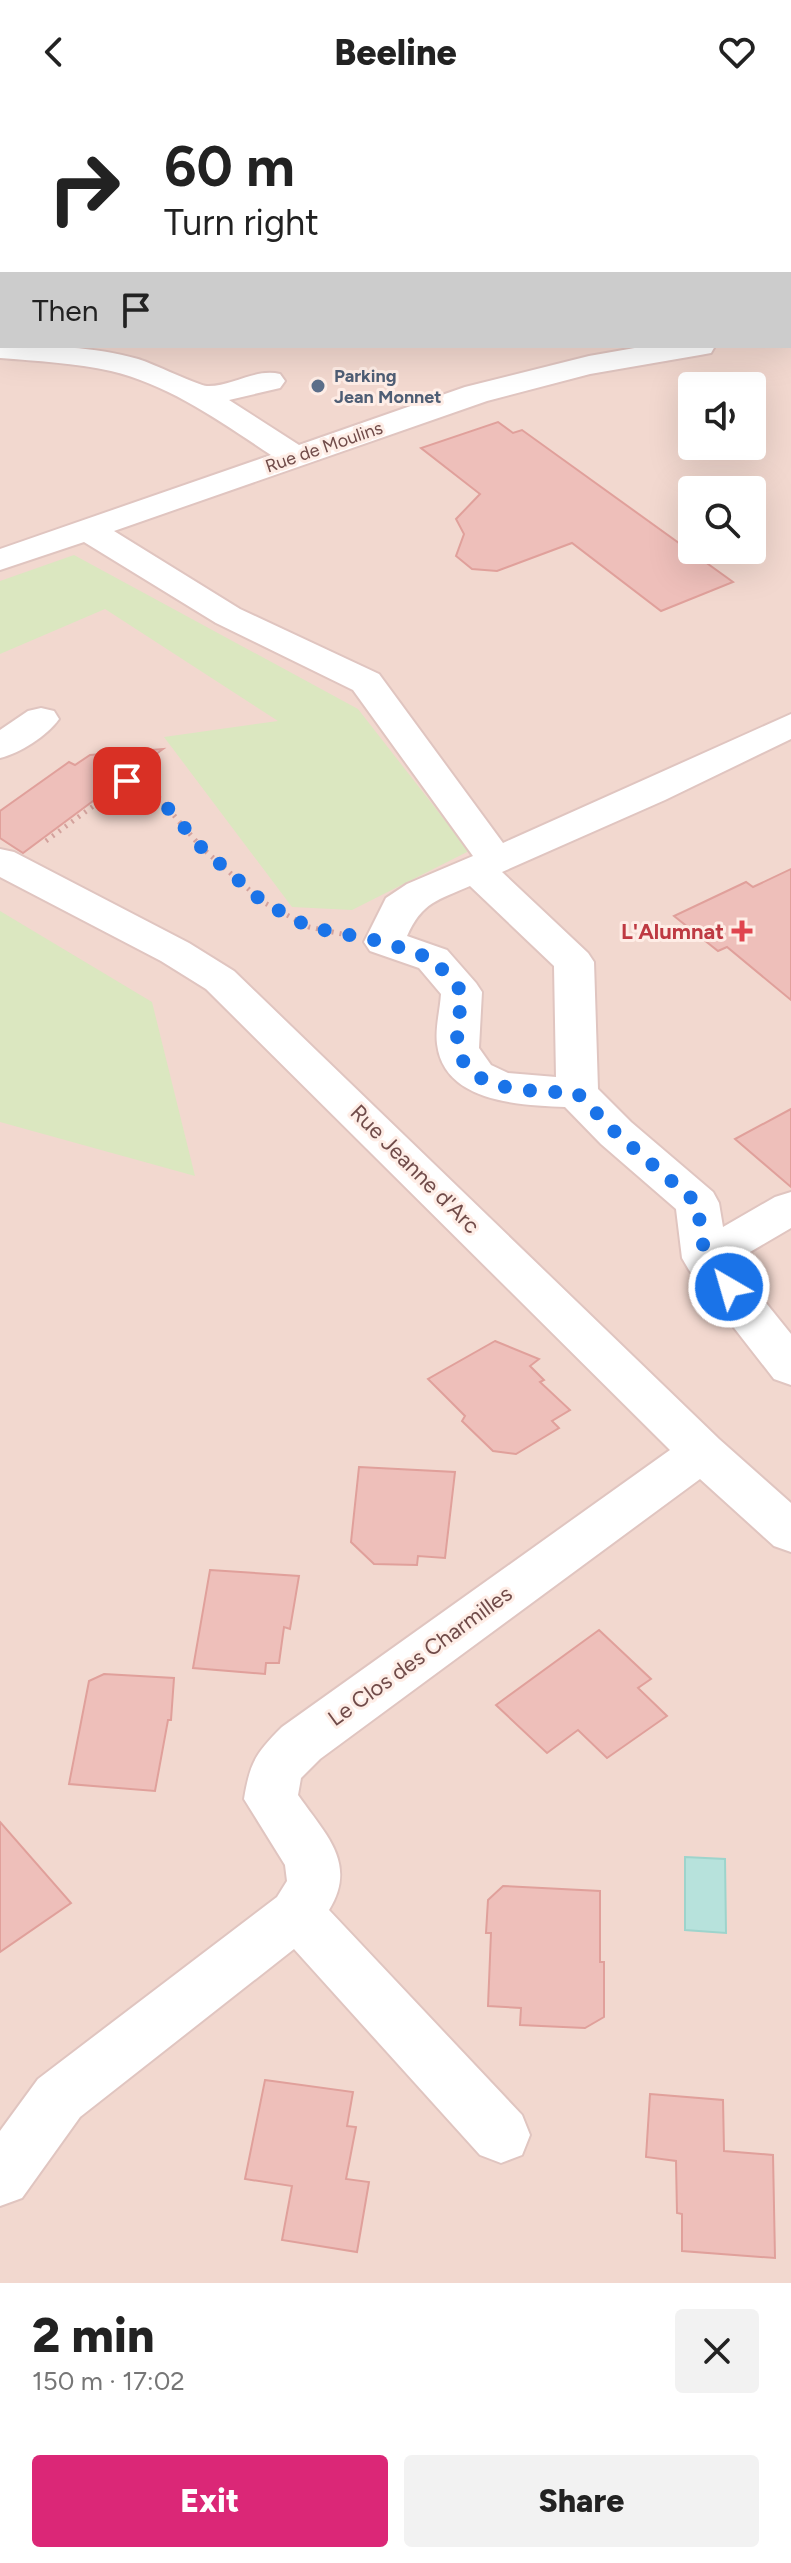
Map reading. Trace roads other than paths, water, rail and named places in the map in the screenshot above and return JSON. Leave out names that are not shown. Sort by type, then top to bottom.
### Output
[{"type":"street","name":"Rue de Moulins","points":[[0,560],[579,356],[676,348]]},
{"type":"street","points":[[0,349],[83,357],[128,366],[202,397],[296,457]]},
{"type":"street","points":[[202,397],[269,381]]},
{"type":"street","points":[[87,529],[228,616],[366,682],[486,866],[574,962],[577,1093]]},
{"type":"street","points":[[0,747],[41,719]]},
{"type":"street","points":[[791,725],[652,792],[421,893],[400,907],[384,942],[433,959],[462,992],[458,1047],[467,1069],[499,1087],[577,1093],[616,1133],[697,1203],[705,1258],[791,1367]]},
{"type":"street","name":"Rue Jeanne d'Arc","points":[[9,874],[175,952],[220,980],[702,1452],[791,1532]]},
{"type":"street","points":[[705,1258],[791,1208]]},
{"type":"street","name":"Le Clos des Charmilles","points":[[1,2178],[59,2098],[297,1914],[315,1885],[312,1859],[271,1799],[276,1768],[301,1743],[702,1452]]},
{"type":"street","points":[[297,1914],[501,2135]]},
{"type":"water","points":[[685,1857],[725,1859],[726,1933],[685,1930]]},
{"type":"place","name":"Parking Jean Monnet","points":[[318,386]]},
{"type":"place","name":"L'Alumnat","points":[[742,931]]}]
